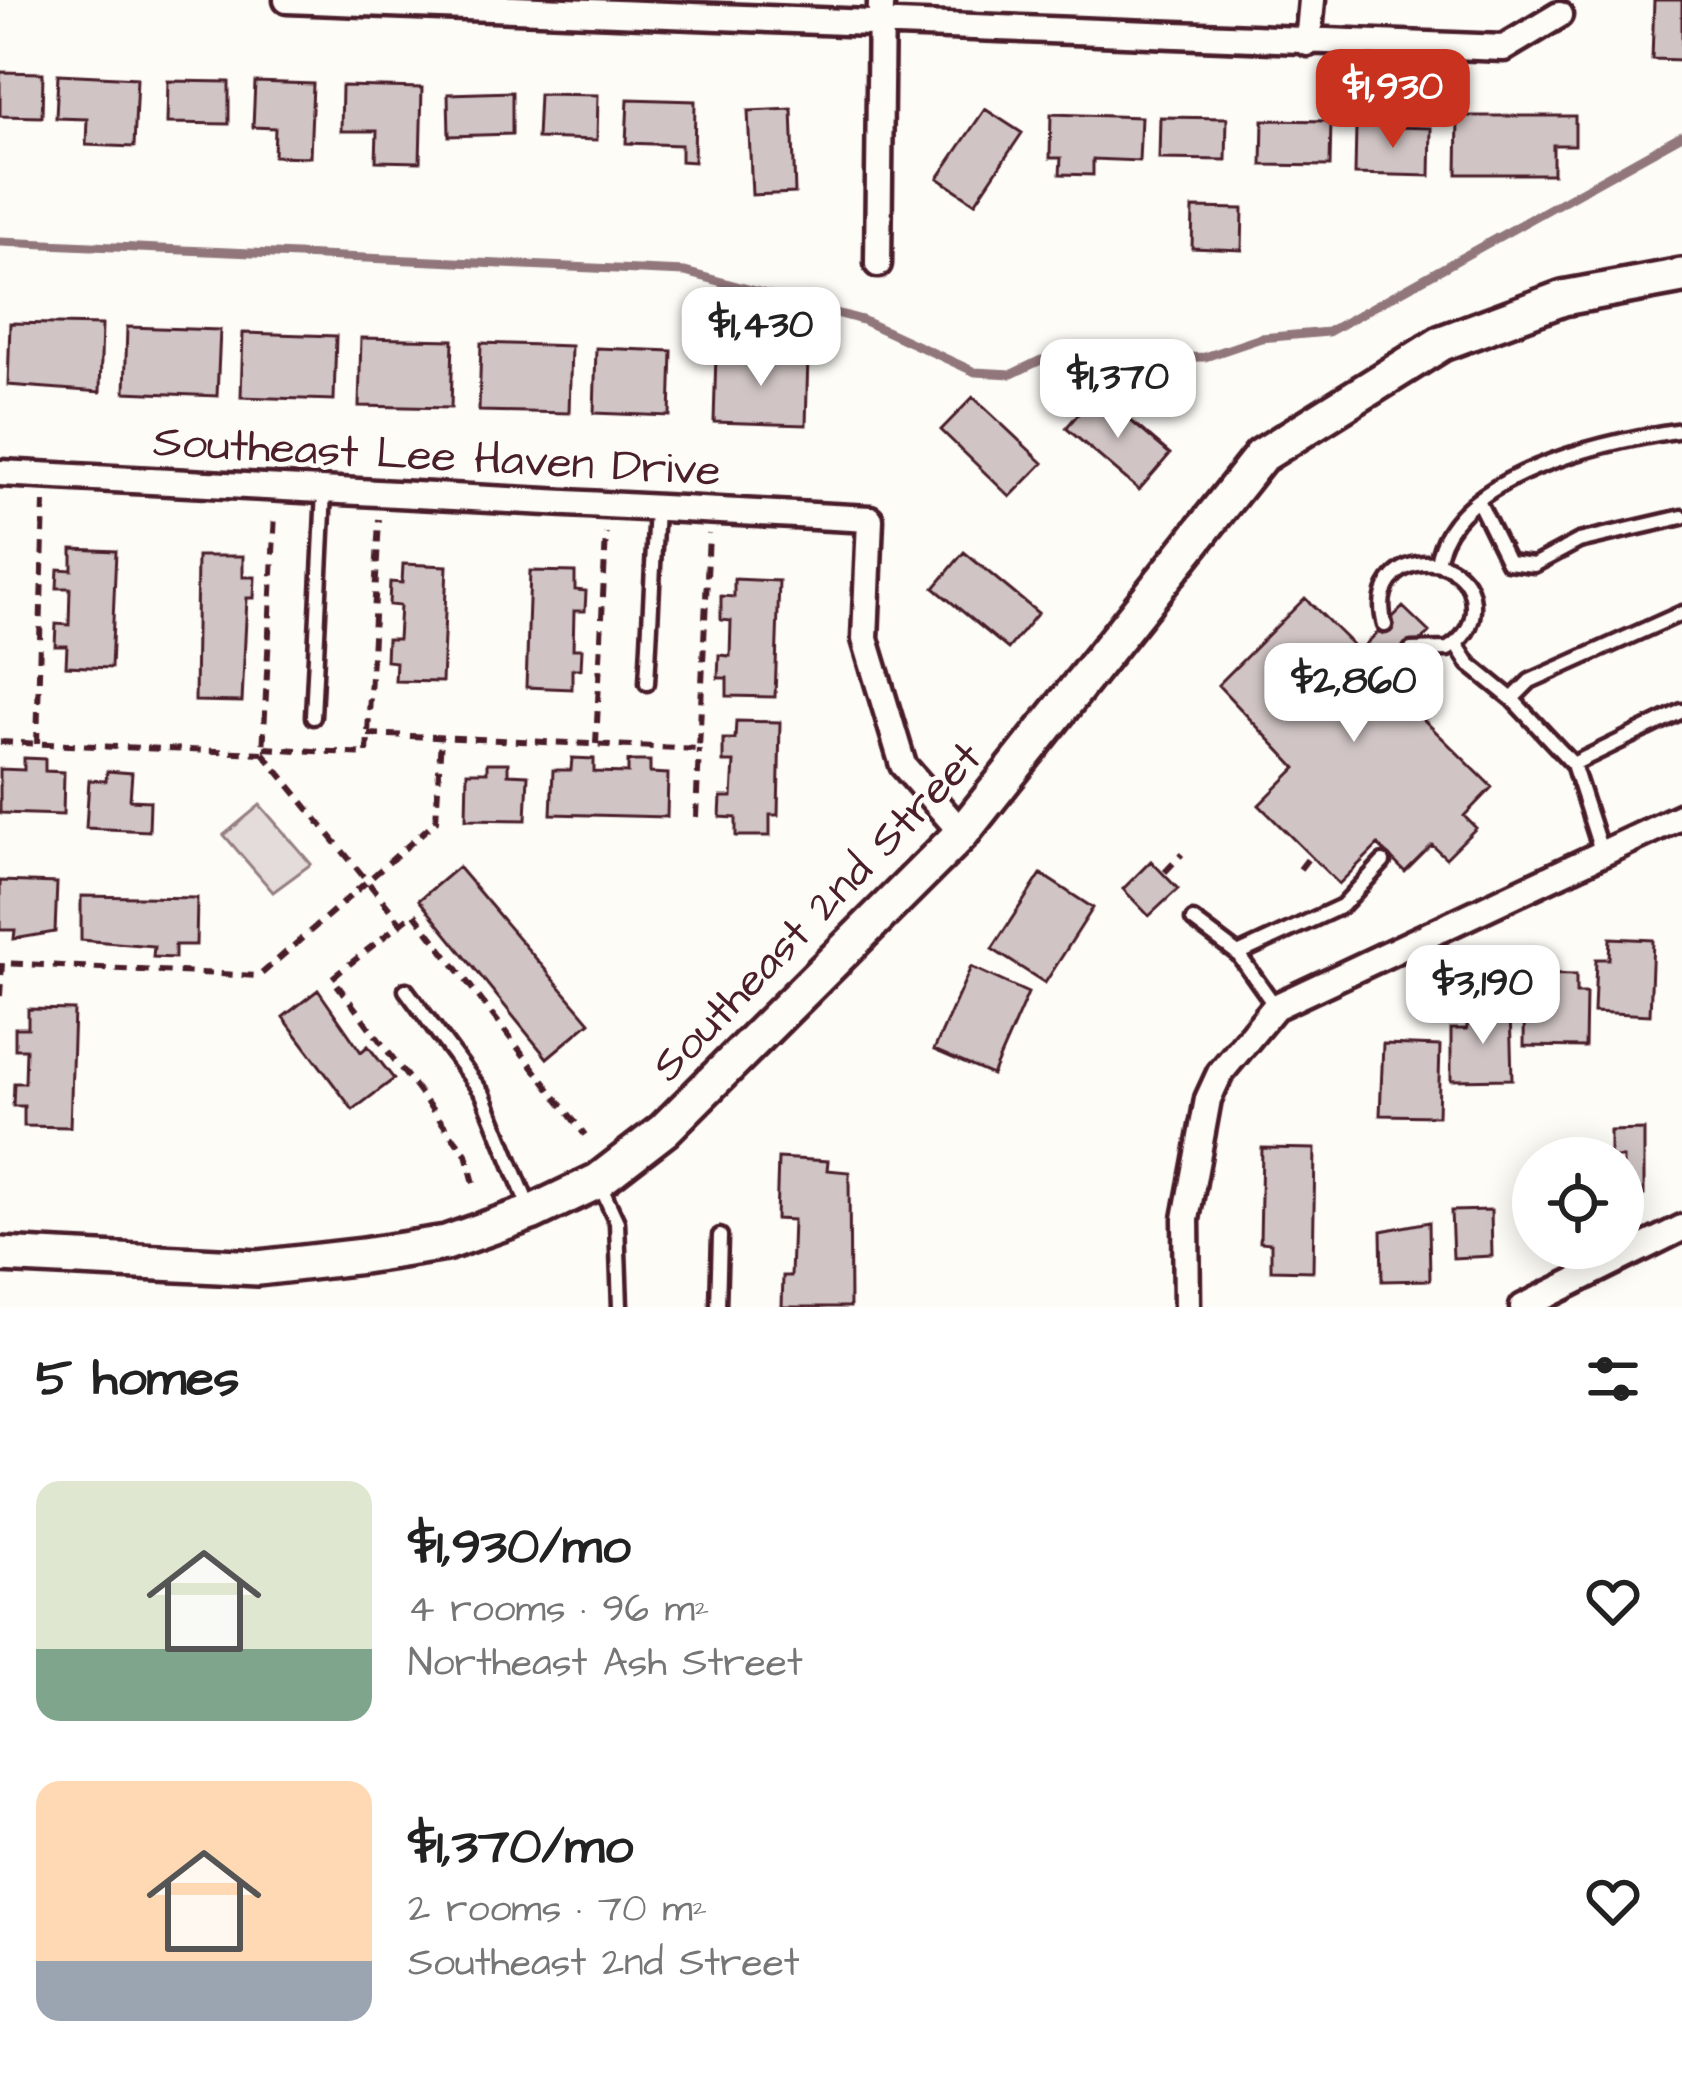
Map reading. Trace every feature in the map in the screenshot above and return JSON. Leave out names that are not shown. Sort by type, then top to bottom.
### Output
[{"type":"street","points":[[287,0],[880,12],[1308,43],[1504,48],[1559,15]]},
{"type":"street","points":[[1308,43],[1312,0]]},
{"type":"street","points":[[878,264],[880,12]]},
{"type":"street","name":"Southeast 2nd Street","points":[[0,1256],[258,1268],[446,1243],[531,1213],[598,1181],[664,1130],[962,833],[1261,457],[1442,343],[1563,298],[1682,276]]},
{"type":"street","name":"Southeast Lee Haven Drive","points":[[0,473],[870,518],[865,639],[902,765],[962,833]]},
{"type":"street","points":[[1187,1307],[1186,1219],[1203,1116],[1220,1073],[1276,1007],[1682,817]]},
{"type":"street","points":[[1523,1307],[1682,1228]]},
{"type":"lane","points":[[1438,563],[1449,525],[1511,479],[1565,457],[1682,430]]},
{"type":"lane","points":[[313,717],[324,490]]},
{"type":"lane","points":[[1478,501],[1508,562],[1534,565],[1579,541],[1682,517]]},
{"type":"lane","points":[[647,683],[656,507]]},
{"type":"lane","points":[[1385,626],[1382,598],[1391,580],[1407,566],[1438,563],[1456,572],[1472,597],[1469,627],[1456,644],[1438,652],[1411,650]]},
{"type":"lane","points":[[1512,699],[1530,681],[1682,613]]},
{"type":"lane","points":[[1456,644],[1469,664],[1512,699],[1573,764],[1602,855]]},
{"type":"lane","points":[[1573,764],[1682,711]]},
{"type":"lane","points":[[1238,954],[1342,906],[1383,862]]},
{"type":"lane","points":[[1193,920],[1238,954],[1276,1007]]},
{"type":"lane","points":[[406,990],[483,1094],[531,1213]]},
{"type":"lane","points":[[598,1181],[617,1222],[620,1307]]},
{"type":"lane","points":[[718,1307],[720,1236]]},
{"type":"path","points":[[37,744],[44,502]]},
{"type":"path","points":[[275,513],[264,751],[355,862],[364,884],[401,923]]},
{"type":"path","points":[[0,742],[367,754],[379,518]]},
{"type":"path","points":[[596,744],[606,529]]},
{"type":"path","points":[[696,817],[709,534]]},
{"type":"path","points":[[368,734],[699,749]]},
{"type":"path","points":[[2,962],[259,976],[436,821],[441,737]]},
{"type":"path","points":[[1165,872],[1182,854]]},
{"type":"path","points":[[1300,869],[1310,856]]},
{"type":"path","points":[[0,953],[0,996]]},
{"type":"shaded area","points":[[260,805],[311,864],[273,892],[224,835]]},
{"type":"building","points":[[1654,0],[1682,0],[1682,60],[1652,59]]},
{"type":"building","points":[[0,72],[43,73],[42,117],[0,116]]},
{"type":"building","points":[[58,74],[137,78],[134,147],[86,145],[87,119],[56,118]]},
{"type":"building","points":[[168,81],[229,82],[229,124],[167,123]]},
{"type":"building","points":[[255,82],[313,84],[310,157],[274,156],[275,128],[253,127]]},
{"type":"building","points":[[342,86],[422,88],[420,162],[376,161],[377,131],[341,131]]},
{"type":"building","points":[[512,92],[512,134],[449,136],[448,94]]},
{"type":"building","points":[[539,94],[598,95],[597,140],[537,138]]},
{"type":"building","points":[[628,99],[695,101],[694,162],[681,161],[681,145],[626,143]]},
{"type":"building","points":[[792,109],[795,193],[752,195],[748,111]]},
{"type":"building","points":[[985,109],[1022,133],[975,203],[938,178]]},
{"type":"building","points":[[1051,114],[1141,117],[1139,161],[1093,159],[1093,175],[1060,174],[1061,158],[1050,158]]},
{"type":"building","points":[[1458,116],[1575,116],[1575,145],[1553,145],[1553,174],[1457,174]]},
{"type":"building","points":[[1160,117],[1227,118],[1226,160],[1159,159]]},
{"type":"building","points":[[1263,120],[1331,121],[1330,166],[1262,165]]},
{"type":"building","points":[[1356,126],[1431,128],[1430,176],[1355,174]]},
{"type":"building","points":[[1193,208],[1243,209],[1242,250],[1192,248]]},
{"type":"building","points":[[10,323],[102,325],[100,392],[8,385]]},
{"type":"building","points":[[127,327],[220,330],[217,396],[125,392]]},
{"type":"building","points":[[243,333],[336,336],[334,400],[241,397]]},
{"type":"building","points":[[361,338],[453,340],[451,408],[359,406]]},
{"type":"building","points":[[481,343],[571,346],[569,413],[479,411]]},
{"type":"building","points":[[596,348],[672,351],[670,416],[594,413]]},
{"type":"building","points":[[716,354],[808,357],[806,425],[714,422]]},
{"type":"building","points":[[1097,392],[1170,454],[1139,490],[1066,428]]},
{"type":"building","points":[[973,397],[1043,463],[1010,497],[941,430]]},
{"type":"building","points":[[72,549],[116,551],[111,668],[66,666],[67,646],[55,646],[56,624],[69,625],[70,588],[57,588],[58,569],[72,570]]},
{"type":"building","points":[[964,552],[1038,613],[1008,649],[934,588]]},
{"type":"building","points":[[197,556],[243,556],[243,577],[255,577],[254,598],[247,598],[242,702],[195,701]]},
{"type":"building","points":[[403,564],[447,566],[442,682],[395,681],[396,662],[386,661],[387,639],[398,639],[400,606],[389,605],[390,582],[402,583]]},
{"type":"building","points":[[530,571],[575,572],[575,590],[586,591],[585,611],[574,611],[573,649],[582,649],[581,669],[572,669],[572,689],[526,687]]},
{"type":"building","points":[[734,579],[779,581],[775,697],[727,696],[727,678],[718,678],[719,655],[730,656],[731,621],[721,620],[721,596],[734,597]]},
{"type":"building","points":[[1305,598],[1359,651],[1403,607],[1429,632],[1389,673],[1430,714],[1424,720],[1492,787],[1464,816],[1476,828],[1446,858],[1432,845],[1405,872],[1378,845],[1339,884],[1259,805],[1296,768],[1218,685]]},
{"type":"building","points":[[736,721],[780,722],[778,815],[770,815],[770,836],[736,836],[736,818],[720,817],[721,797],[732,797],[734,762],[723,762],[723,739],[735,739]]},
{"type":"building","points":[[24,758],[45,759],[45,771],[64,772],[63,815],[0,813],[0,769],[24,770]]},
{"type":"building","points":[[572,758],[594,759],[594,772],[628,773],[628,761],[650,761],[650,773],[668,774],[667,817],[551,814],[553,770],[571,770]]},
{"type":"building","points":[[487,763],[508,763],[508,774],[528,775],[526,820],[466,819],[467,772],[487,772]]},
{"type":"building","points":[[107,771],[132,773],[130,800],[150,801],[149,831],[86,828],[89,780],[106,781]]},
{"type":"building","points":[[1151,861],[1178,889],[1149,916],[1123,889]]},
{"type":"building","points":[[458,867],[590,1022],[547,1058],[419,900]]},
{"type":"building","points":[[1041,874],[1093,908],[1045,983],[992,949]]},
{"type":"building","points":[[0,881],[57,883],[55,932],[14,939],[15,930],[0,930]]},
{"type":"building","points":[[81,896],[197,898],[196,945],[175,945],[175,958],[153,957],[154,946],[81,940]]},
{"type":"building","points":[[1610,938],[1653,940],[1650,1015],[1594,1012],[1596,959],[1609,959]]},
{"type":"building","points":[[971,967],[1028,993],[992,1075],[934,1050]]},
{"type":"building","points":[[1525,974],[1576,975],[1576,993],[1586,993],[1585,1047],[1524,1046]]},
{"type":"building","points":[[318,990],[361,1052],[368,1046],[394,1079],[353,1110],[283,1017]]},
{"type":"building","points":[[28,1009],[74,1010],[70,1127],[24,1126],[24,1106],[13,1106],[14,1083],[25,1083],[26,1049],[15,1049],[15,1028],[28,1028]]},
{"type":"building","points":[[1510,1010],[1512,1079],[1451,1080],[1451,1029],[1467,1029],[1467,1012]]},
{"type":"building","points":[[1383,1044],[1440,1046],[1438,1116],[1380,1115]]},
{"type":"building","points":[[1644,1130],[1644,1137],[1610,1137],[1610,1131]]},
{"type":"building","points":[[1262,1148],[1315,1149],[1313,1271],[1271,1270],[1271,1243],[1260,1242]]},
{"type":"building","points":[[778,1158],[828,1161],[827,1170],[849,1172],[850,1307],[782,1307],[783,1276],[791,1276],[793,1220],[776,1219]]},
{"type":"building","points":[[1491,1210],[1492,1256],[1453,1258],[1451,1211]]},
{"type":"building","points":[[1429,1222],[1430,1280],[1382,1281],[1381,1231]]},
{"type":"waterway","points":[[0,242],[685,272],[862,320],[975,372],[1012,374],[1041,360],[1205,357],[1261,338],[1328,332],[1682,135]]}]
